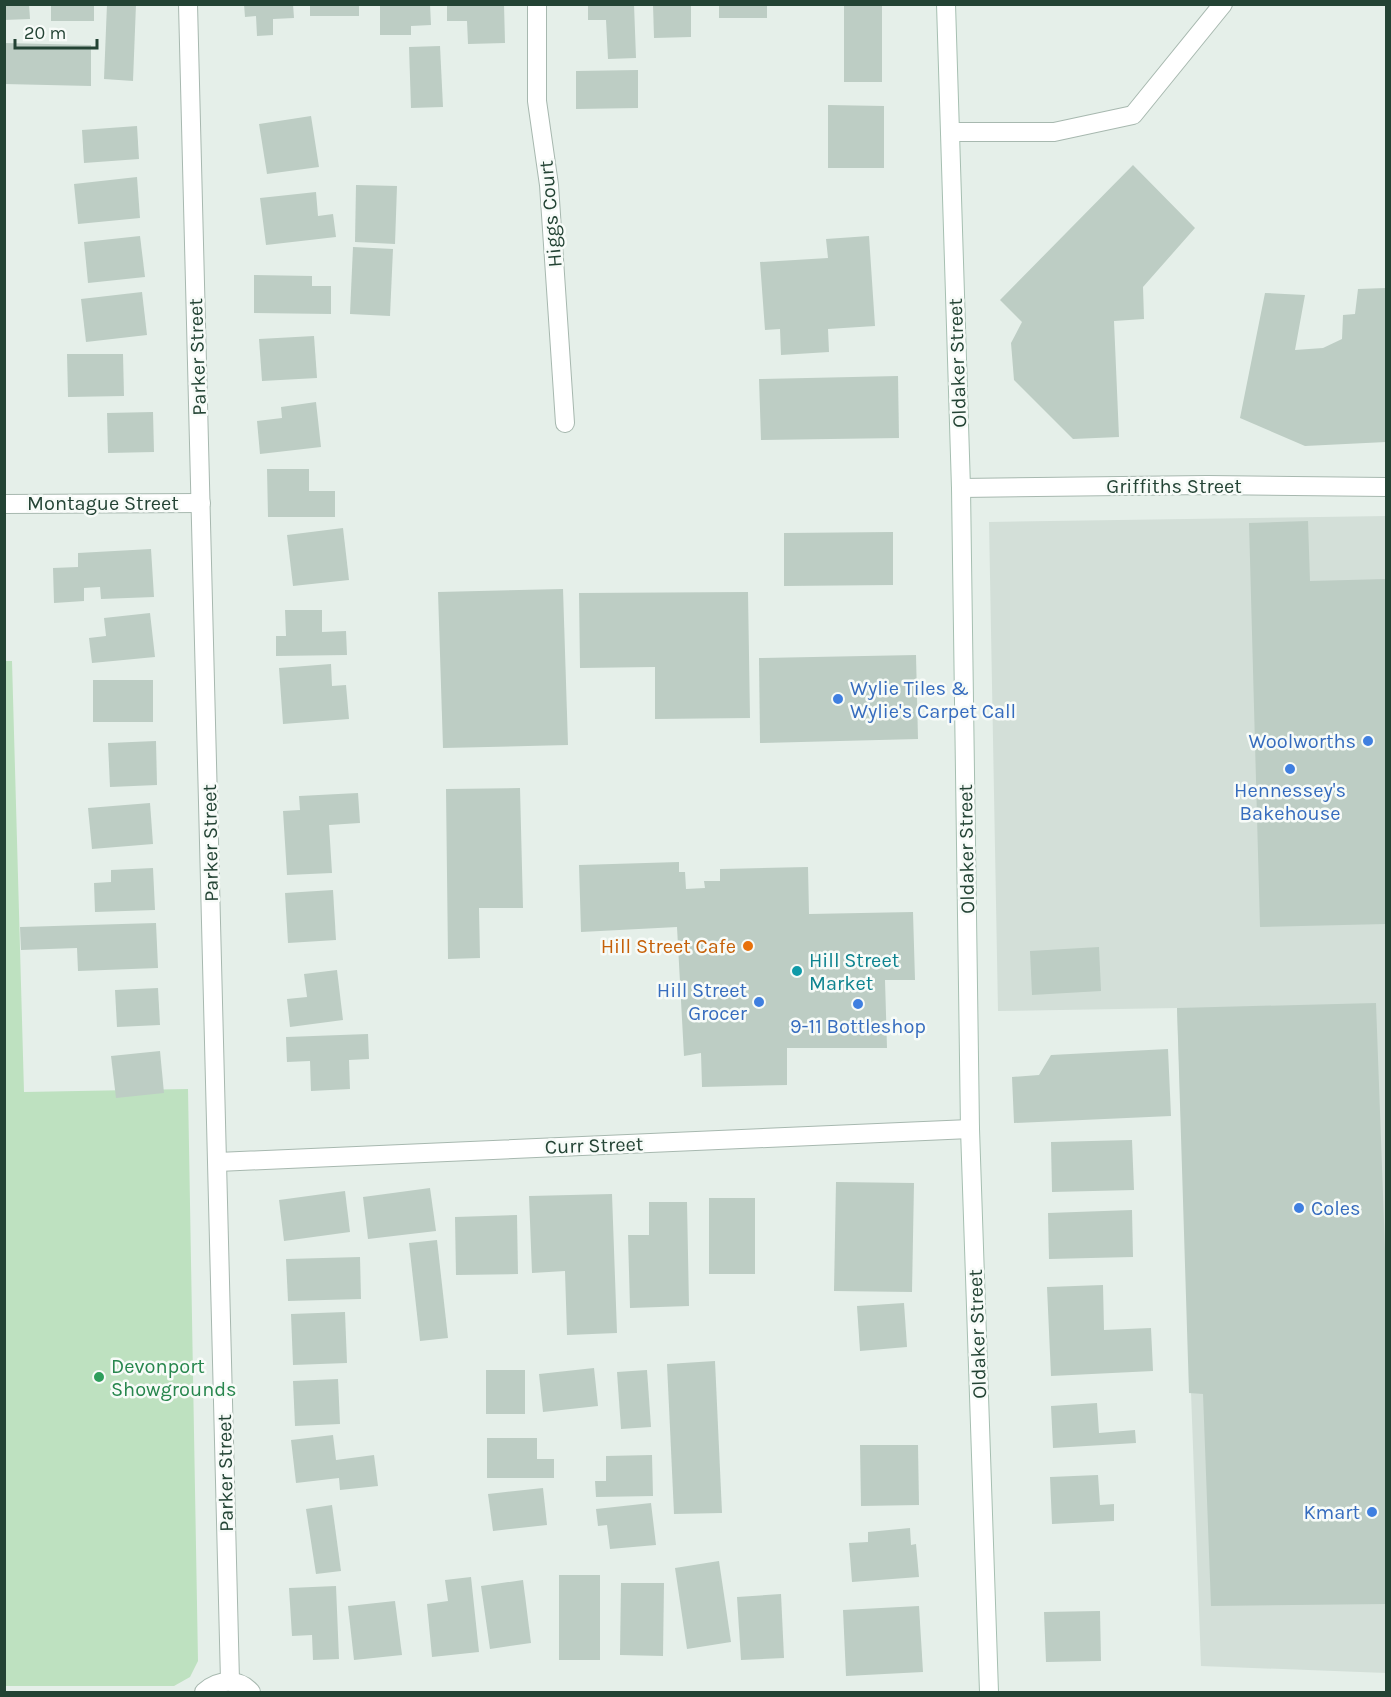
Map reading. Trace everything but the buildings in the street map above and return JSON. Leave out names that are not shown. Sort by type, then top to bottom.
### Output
[{"type":"street","name":"Parker Street","points":[[188,4],[230,1681]]},
{"type":"street","name":"Higgs Court","points":[[537,4],[537,102],[549,185],[565,423]]},
{"type":"street","name":"Oldaker Street","points":[[946,4],[961,489],[970,1130],[989,1692]]},
{"type":"street","points":[[950,132],[1054,132],[1133,116],[1223,4]]},
{"type":"street","name":"Griffiths Street","points":[[961,489],[1207,485],[1386,487]]},
{"type":"street","name":"Montague Street","points":[[4,504],[201,503]]},
{"type":"street","name":"Curr Street","points":[[218,1161],[970,1130]]},
{"type":"street","points":[[204,1692],[214,1684],[230,1681],[241,1684],[251,1692]]},
{"type":"shaded area","points":[[1386,516],[1386,1673],[1201,1666],[1177,1008],[998,1011],[989,522]]},
{"type":"green space","name":"Devonport Showgrounds","points":[[4,661],[12,661],[24,1092],[188,1089],[198,1661],[190,1677],[174,1686],[5,1686]]},
{"type":"place","name":"Wylie Tiles & Wylie's Carpet Call","points":[[838,699]]},
{"type":"place","name":"Woolworths","points":[[1368,741]]},
{"type":"place","name":"Hennessey's Bakehouse","points":[[1290,769]]},
{"type":"place","name":"Hill Street Cafe","points":[[748,946]]},
{"type":"place","name":"Hill Street Market","points":[[797,971]]},
{"type":"place","name":"Hill Street Grocer","points":[[759,1002]]},
{"type":"place","name":"9-11 Bottleshop","points":[[858,1004]]},
{"type":"place","name":"Coles","points":[[1299,1208]]},
{"type":"place","name":"Devonport Showgrounds","points":[[99,1377]]},
{"type":"place","name":"Kmart","points":[[1372,1512]]}]
